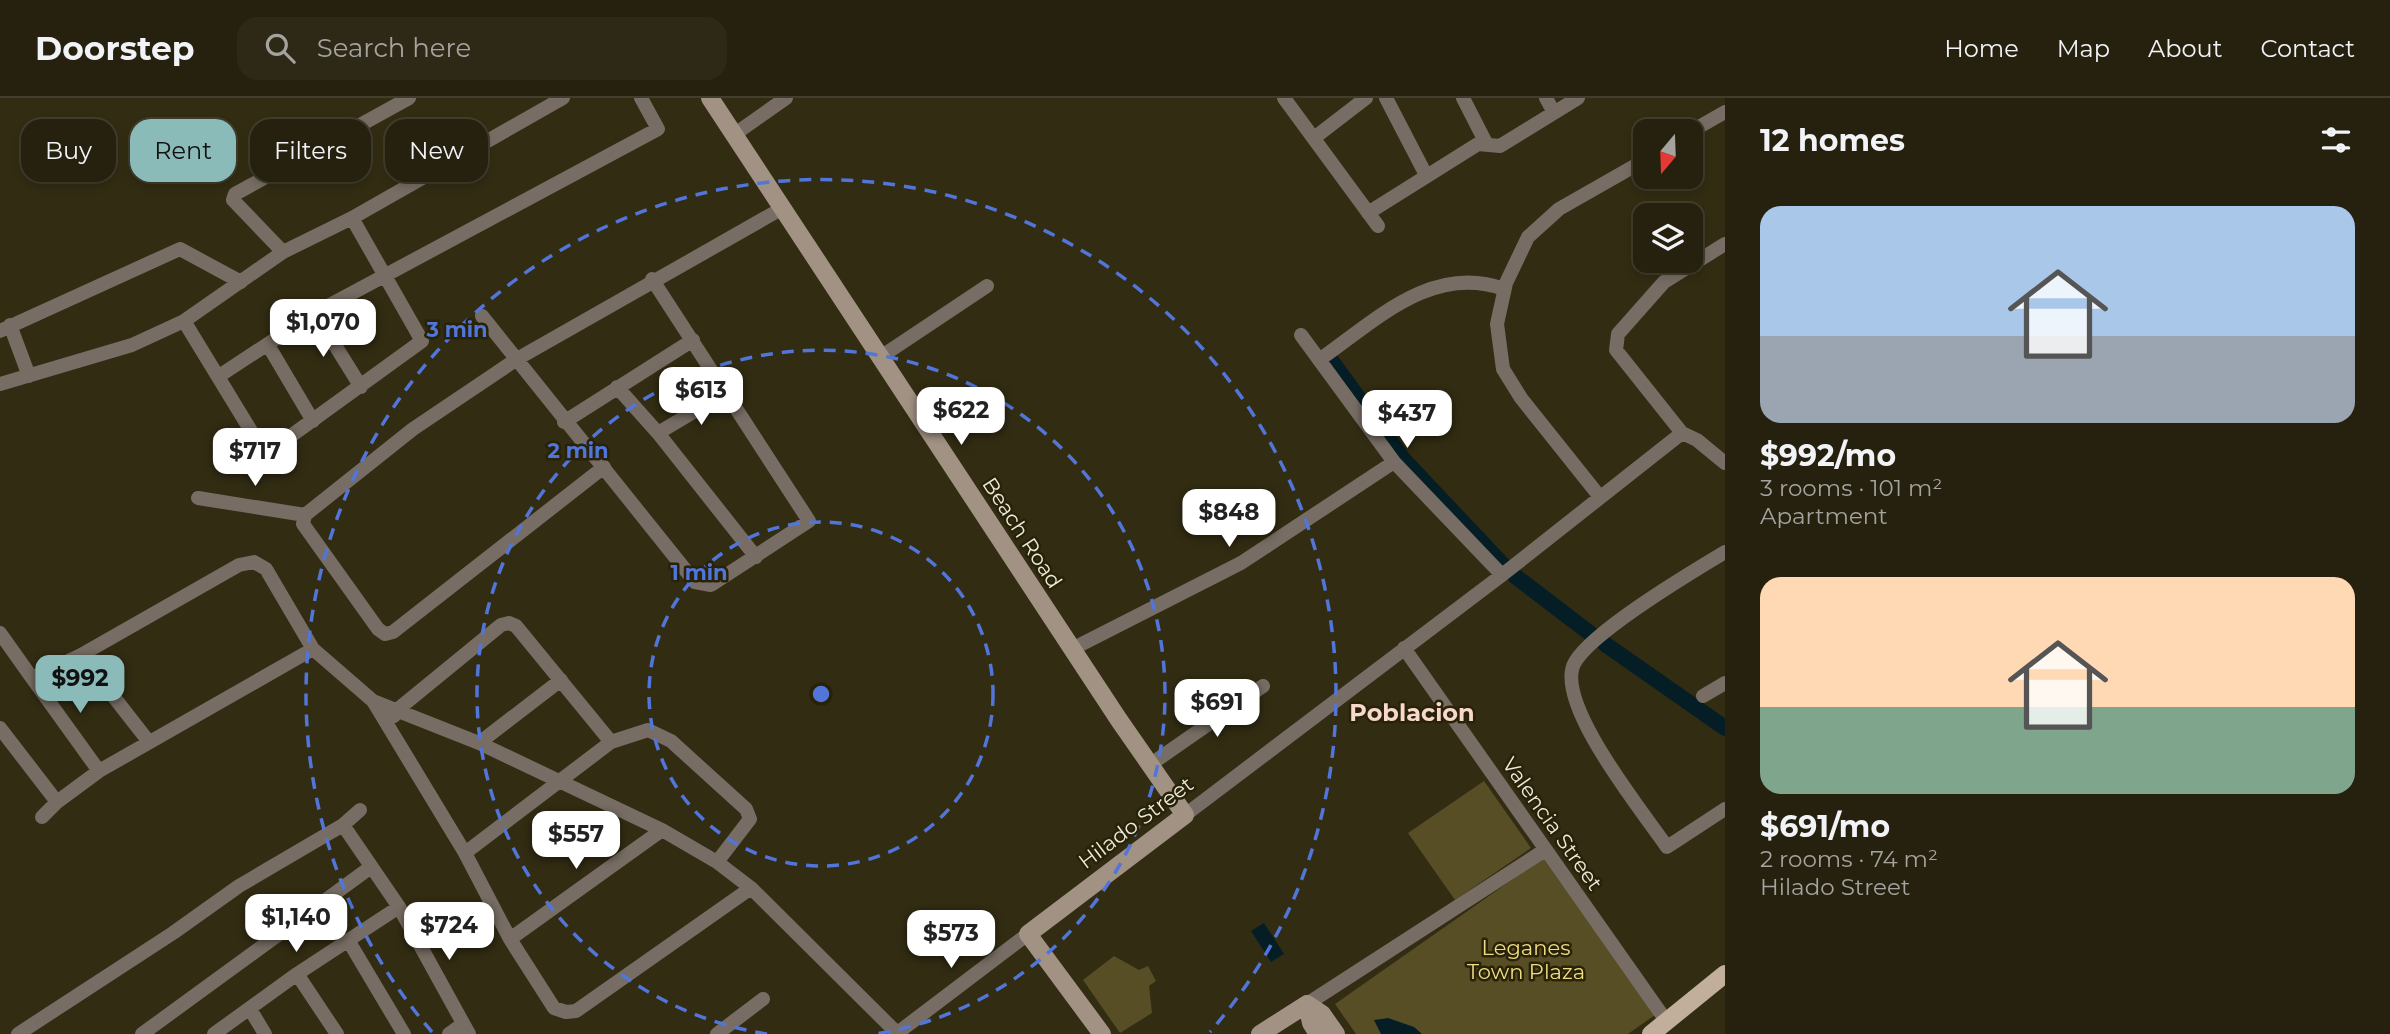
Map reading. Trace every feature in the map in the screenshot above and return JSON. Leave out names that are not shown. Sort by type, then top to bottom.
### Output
[{"type":"main road","name":"Beach Road","points":[[710,98],[780,209],[1185,815]]},
{"type":"main road","name":"Hilado Street","points":[[1028,934],[1185,815]]},
{"type":"main road","points":[[1028,934],[1102,1034]]},
{"type":"main road","points":[[1651,1034],[1725,974]]},
{"type":"main road","points":[[1260,1034],[1307,1004]]},
{"type":"main road","points":[[1307,1004],[1311,1023],[1318,1034]]},
{"type":"main road","points":[[1307,1004],[1322,1014],[1336,1034]]},
{"type":"street","points":[[283,252],[233,200],[235,194],[409,98]]},
{"type":"street","points":[[0,384],[132,345],[184,321],[283,252],[352,218],[564,98]]},
{"type":"street","points":[[219,376],[315,313],[658,129],[642,98]]},
{"type":"street","points":[[735,134],[786,98]]},
{"type":"street","points":[[1284,98],[1378,226]]},
{"type":"street","points":[[1314,138],[1366,98]]},
{"type":"street","points":[[1386,98],[1426,175]]},
{"type":"street","points":[[1463,98],[1486,143]]},
{"type":"street","points":[[1368,213],[1478,144],[1500,146],[1549,105],[1578,98]]},
{"type":"street","points":[[1703,125],[1725,113]]},
{"type":"street","points":[[1600,497],[1521,398],[1503,369],[1497,324],[1504,289],[1528,237],[1534,230],[1559,209],[1633,167]]},
{"type":"street","points":[[604,467],[393,632],[385,634],[378,629],[303,524],[305,515],[413,429],[517,359],[652,279],[780,209]]},
{"type":"street","points":[[184,321],[265,450],[270,451],[361,387],[423,339],[384,277],[352,218]]},
{"type":"street","points":[[1725,244],[1664,282],[1618,334],[1616,342],[1616,350],[1682,433],[1698,440],[1725,463]]},
{"type":"street","points":[[29,376],[5,328],[180,249],[241,282]]},
{"type":"street","points":[[482,316],[695,582],[710,585],[809,521],[652,279]]},
{"type":"street","points":[[1319,360],[1401,303],[1440,285],[1459,280],[1486,282],[1504,289]]},
{"type":"street","points":[[879,358],[987,286]]},
{"type":"street","points":[[315,313],[361,387]]},
{"type":"street","points":[[1301,335],[1394,462],[1502,575]]},
{"type":"street","points":[[565,422],[693,340]]},
{"type":"street","points":[[268,345],[313,421]]},
{"type":"street","points":[[617,387],[658,433],[756,557]]},
{"type":"street","points":[[658,433],[727,392]]},
{"type":"street","name":"Hilado Street","points":[[1185,815],[1502,575],[1682,433]]},
{"type":"street","points":[[1072,649],[1241,563],[1394,462]]},
{"type":"street","points":[[198,498],[305,515]]},
{"type":"street","points":[[1725,552],[1680,579],[1592,643],[1573,664],[1572,692],[1586,730],[1667,847],[1725,809]]},
{"type":"street","points":[[32,678],[81,655],[239,565],[254,562],[266,569],[313,649],[373,701],[465,853],[510,939],[554,1008],[566,1012],[576,1011],[751,888]]},
{"type":"street","points":[[389,729],[397,710],[502,625],[509,623],[516,626],[611,742]]},
{"type":"street","points":[[0,634],[99,771]]},
{"type":"street","name":"Valencia Street","points":[[1404,648],[1667,1022]]},
{"type":"street","points":[[42,817],[57,802],[99,771],[313,649]]},
{"type":"street","points":[[81,655],[149,742]]},
{"type":"street","points":[[479,743],[561,680]]},
{"type":"street","points":[[1703,696],[1725,683]]},
{"type":"street","points":[[1150,764],[1262,686]]},
{"type":"street","points":[[373,701],[479,743],[558,783],[662,830],[718,862],[751,888],[896,1034]]},
{"type":"street","points":[[0,728],[57,802]]},
{"type":"street","points":[[465,853],[611,742],[648,730],[671,741],[746,809],[750,819],[718,862]]},
{"type":"street","points":[[18,1034],[173,933],[239,886],[343,825],[360,810]]},
{"type":"street","points":[[343,825],[399,907],[466,1029],[449,1034]]},
{"type":"street","points":[[510,939],[662,830]]},
{"type":"street","points":[[1307,1004],[1545,850]]},
{"type":"street","points":[[142,1034],[371,867]]},
{"type":"street","points":[[214,1034],[297,974],[399,907]]},
{"type":"street","name":"Hilado Street","points":[[896,1034],[1028,934]]},
{"type":"street","points":[[348,940],[404,1034]]},
{"type":"street","points":[[297,974],[337,1034]]},
{"type":"street","points":[[717,1034],[763,999]]},
{"type":"street","points":[[250,1009],[265,1034]]},
{"type":"green space","points":[[1484,781],[1531,848],[1455,900],[1408,833]]},
{"type":"green space","name":"Leganes Town Plaza","points":[[1543,858],[1655,1015],[1628,1034],[1356,1034],[1335,1004]]},
{"type":"green space","points":[[1114,956],[1139,970],[1148,966],[1156,981],[1149,986],[1152,1013],[1120,1033],[1083,980]]},
{"type":"water","points":[[1264,923],[1284,954],[1271,962],[1251,931]]},
{"type":"water","points":[[1388,1018],[1414,1027],[1422,1034],[1381,1034],[1374,1020]]},
{"type":"waterway","points":[[1330,359],[1403,459],[1503,565]]},
{"type":"waterway","points":[[1515,576],[1591,634]]},
{"type":"waterway","points":[[1605,644],[1725,728]]},
{"type":"district","name":"Poblacion","points":[[1412,713]]}]
